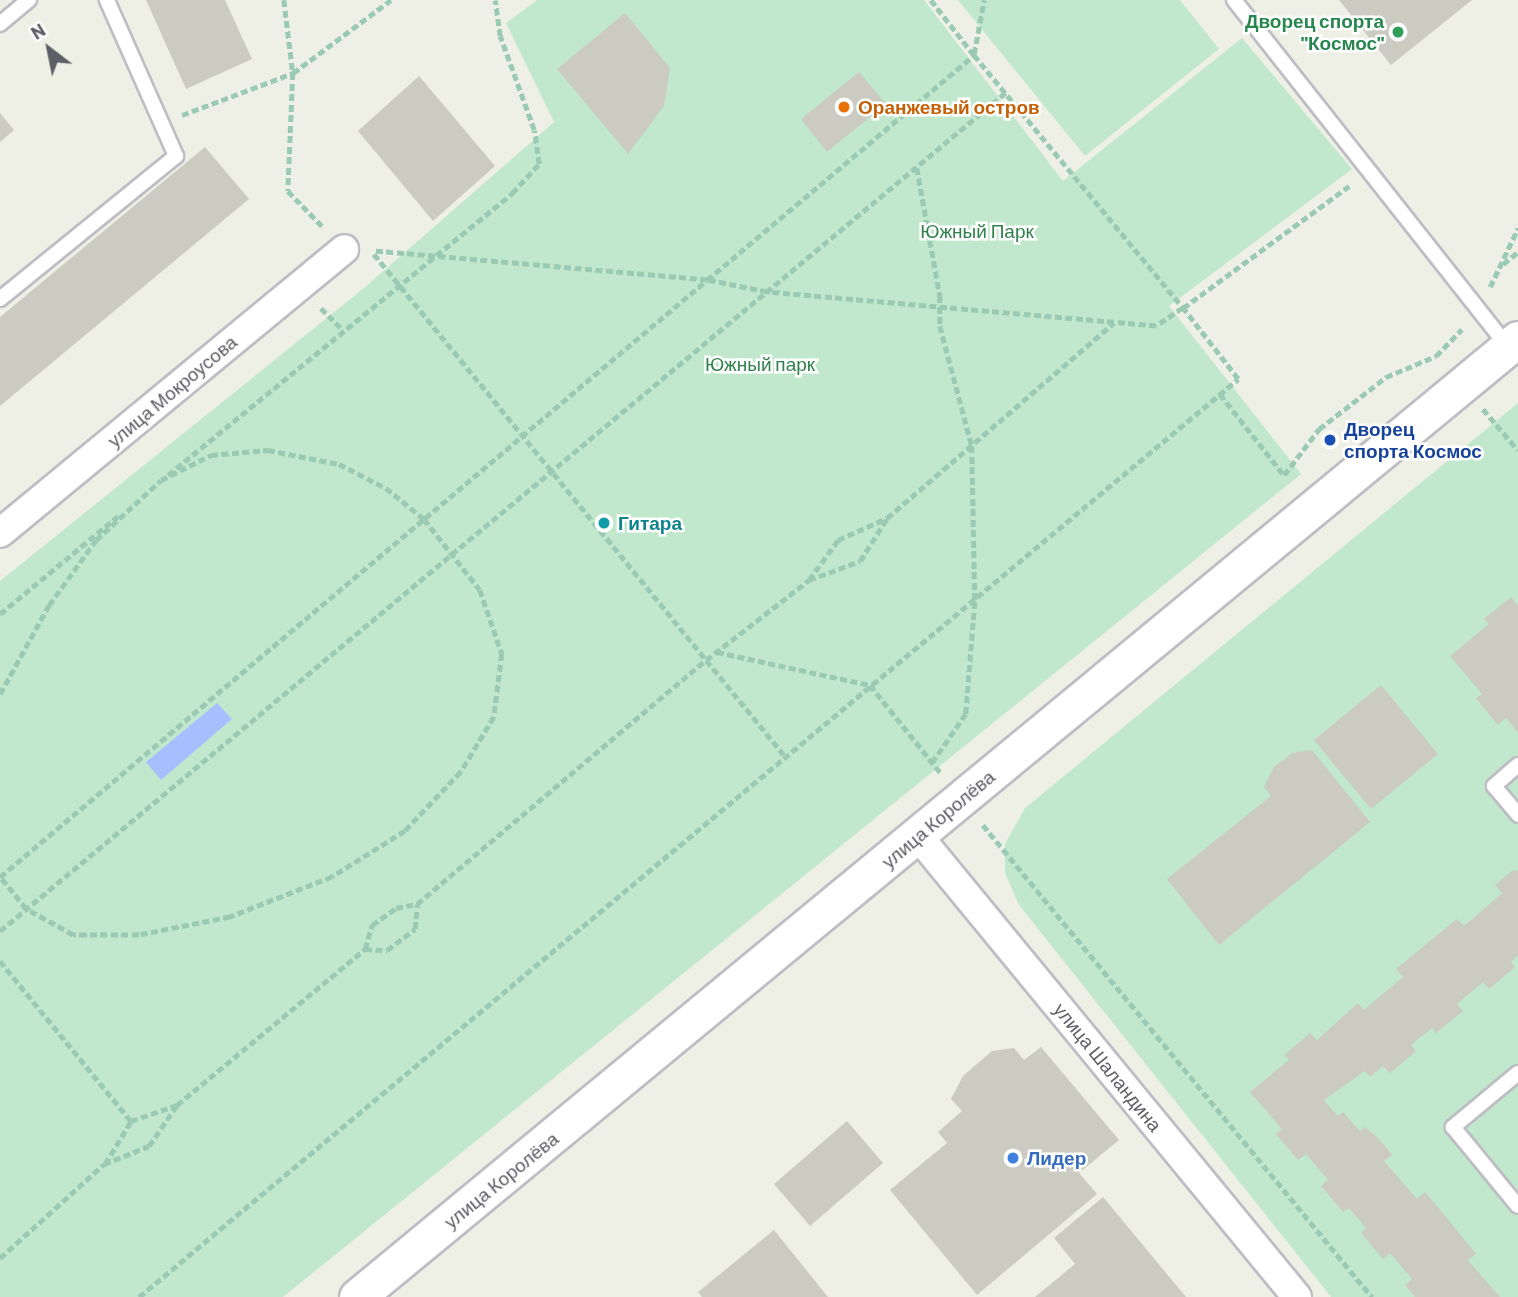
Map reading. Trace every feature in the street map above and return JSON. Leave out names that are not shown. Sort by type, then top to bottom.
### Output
[{"type":"street","name":"улица Мокроусова","points":[[0,533],[344,249]]},
{"type":"street","name":"улица Королёва","points":[[357,1297],[1513,343]]},
{"type":"street","name":"улица Шаландина","points":[[918,836],[1297,1297]]},
{"type":"lane","points":[[0,24],[29,0]]},
{"type":"lane","points":[[0,299],[176,156],[107,0]]},
{"type":"lane","points":[[1234,0],[1479,311],[1513,343]]},
{"type":"lane","points":[[1518,765],[1493,786],[1518,815]]},
{"type":"lane","points":[[1518,1073],[1452,1127],[1518,1206]]},
{"type":"path","points":[[284,0],[293,73],[288,191],[344,249]]},
{"type":"path","points":[[161,123],[293,73],[391,0]]},
{"type":"path","points":[[0,614],[398,284],[512,193],[539,164],[534,131],[499,36],[495,0]]},
{"type":"path","points":[[139,1297],[784,755],[975,602],[1238,379],[930,0]]},
{"type":"path","points":[[0,694],[49,605],[96,540],[161,480],[211,455],[268,450],[339,464],[386,488],[424,519],[454,553],[491,612],[502,654],[494,717],[461,772],[405,831],[332,877],[230,917],[139,935],[73,935],[26,909],[0,877],[424,519],[523,436],[974,55],[984,0]]},
{"type":"path","points":[[0,931],[1005,93]]},
{"type":"path","points":[[916,167],[940,306],[940,326],[972,446],[975,602],[966,713],[933,762]]},
{"type":"path","points":[[784,755],[371,250],[707,280],[767,292],[1156,326],[1369,171]]},
{"type":"path","points":[[1220,394],[1284,475],[1319,429],[1385,377],[1436,356],[1479,311],[1518,228]]},
{"type":"path","points":[[1500,267],[1518,252]]},
{"type":"path","points":[[104,1164],[149,1146],[177,1105],[365,949],[372,925],[396,908],[417,904],[706,660],[808,580],[838,540],[887,518],[1114,322]]},
{"type":"path","points":[[808,580],[860,561],[887,518]]},
{"type":"path","points":[[717,652],[870,685],[1372,1297]]},
{"type":"path","points":[[365,949],[387,950],[415,929],[417,904]]},
{"type":"path","points":[[0,961],[131,1121]]},
{"type":"path","points":[[0,1258],[104,1164],[131,1121],[177,1105]]},
{"type":"green space","name":"Южный парк","points":[[537,0],[924,0],[1063,181],[1242,38],[1352,169],[1169,306],[1301,474],[283,1297],[0,1297],[0,581],[364,288],[554,122],[506,23]]},
{"type":"green space","points":[[958,0],[1180,0],[1219,49],[1085,156]]},
{"type":"green space","points":[[1518,403],[1518,1297],[1331,1297],[1019,905],[1005,873],[1005,844],[1025,808]]},
{"type":"water","points":[[217,703],[232,719],[161,780],[146,762]]},
{"type":"building","points":[[146,0],[225,0],[252,59],[186,89]]},
{"type":"building","name":"Дворец спорта \"Космос\"","points":[[1339,0],[1472,0],[1391,65]]},
{"type":"building","points":[[625,13],[670,68],[664,106],[628,154],[557,69]]},
{"type":"building","points":[[859,72],[886,104],[827,152],[801,119]]},
{"type":"building","points":[[419,76],[495,166],[433,221],[358,131]]},
{"type":"building","points":[[0,113],[14,130],[0,142]]},
{"type":"building","points":[[205,147],[249,199],[0,406],[0,317]]},
{"type":"building","points":[[1511,597],[1518,606],[1518,733],[1506,718],[1498,725],[1476,698],[1482,694],[1450,656],[1489,624],[1484,619]]},
{"type":"building","points":[[1381,685],[1438,754],[1371,809],[1314,740]]},
{"type":"building","points":[[1312,750],[1370,822],[1219,945],[1167,879],[1271,796],[1264,787],[1274,767],[1292,753]]},
{"type":"building","points":[[1513,870],[1518,871],[1518,955],[1511,962],[1515,967],[1489,989],[1483,982],[1457,1004],[1463,1011],[1436,1033],[1432,1028],[1411,1045],[1416,1051],[1390,1073],[1383,1066],[1370,1077],[1365,1071],[1324,1100],[1338,1116],[1343,1112],[1360,1131],[1365,1127],[1378,1138],[1392,1155],[1384,1161],[1417,1199],[1425,1192],[1476,1254],[1468,1260],[1500,1297],[1415,1297],[1405,1285],[1412,1279],[1390,1253],[1383,1259],[1361,1233],[1366,1228],[1349,1208],[1343,1212],[1321,1186],[1328,1180],[1306,1154],[1298,1160],[1276,1134],[1282,1129],[1250,1092],[1289,1060],[1284,1055],[1310,1033],[1317,1040],[1358,1003],[1364,1010],[1403,977],[1396,969],[1457,919],[1464,926],[1502,893],[1495,885]]},
{"type":"building","name":"Лидер","points":[[1041,1047],[1119,1140],[1079,1173],[1097,1194],[977,1295],[890,1190],[947,1143],[938,1132],[962,1111],[951,1099],[963,1076],[992,1051],[1014,1048],[1024,1060]]},
{"type":"building","points":[[847,1121],[883,1163],[810,1226],[774,1184]]},
{"type":"building","points":[[1103,1197],[1186,1297],[1035,1297],[1075,1264],[1054,1238]]},
{"type":"building","points":[[774,1230],[828,1297],[702,1297],[698,1292]]},
{"type":"place","name":"Дворец спорта \"Космос\"","points":[[1398,32]]},
{"type":"place","name":"Оранжевый остров","points":[[844,107]]},
{"type":"place","name":"Дворец спорта Космос","points":[[1330,440]]},
{"type":"place","name":"Гитара","points":[[604,523]]},
{"type":"place","name":"Лидер","points":[[1013,1158]]},
{"type":"park label","name":"Южный Парк","points":[[977,231]]}]
